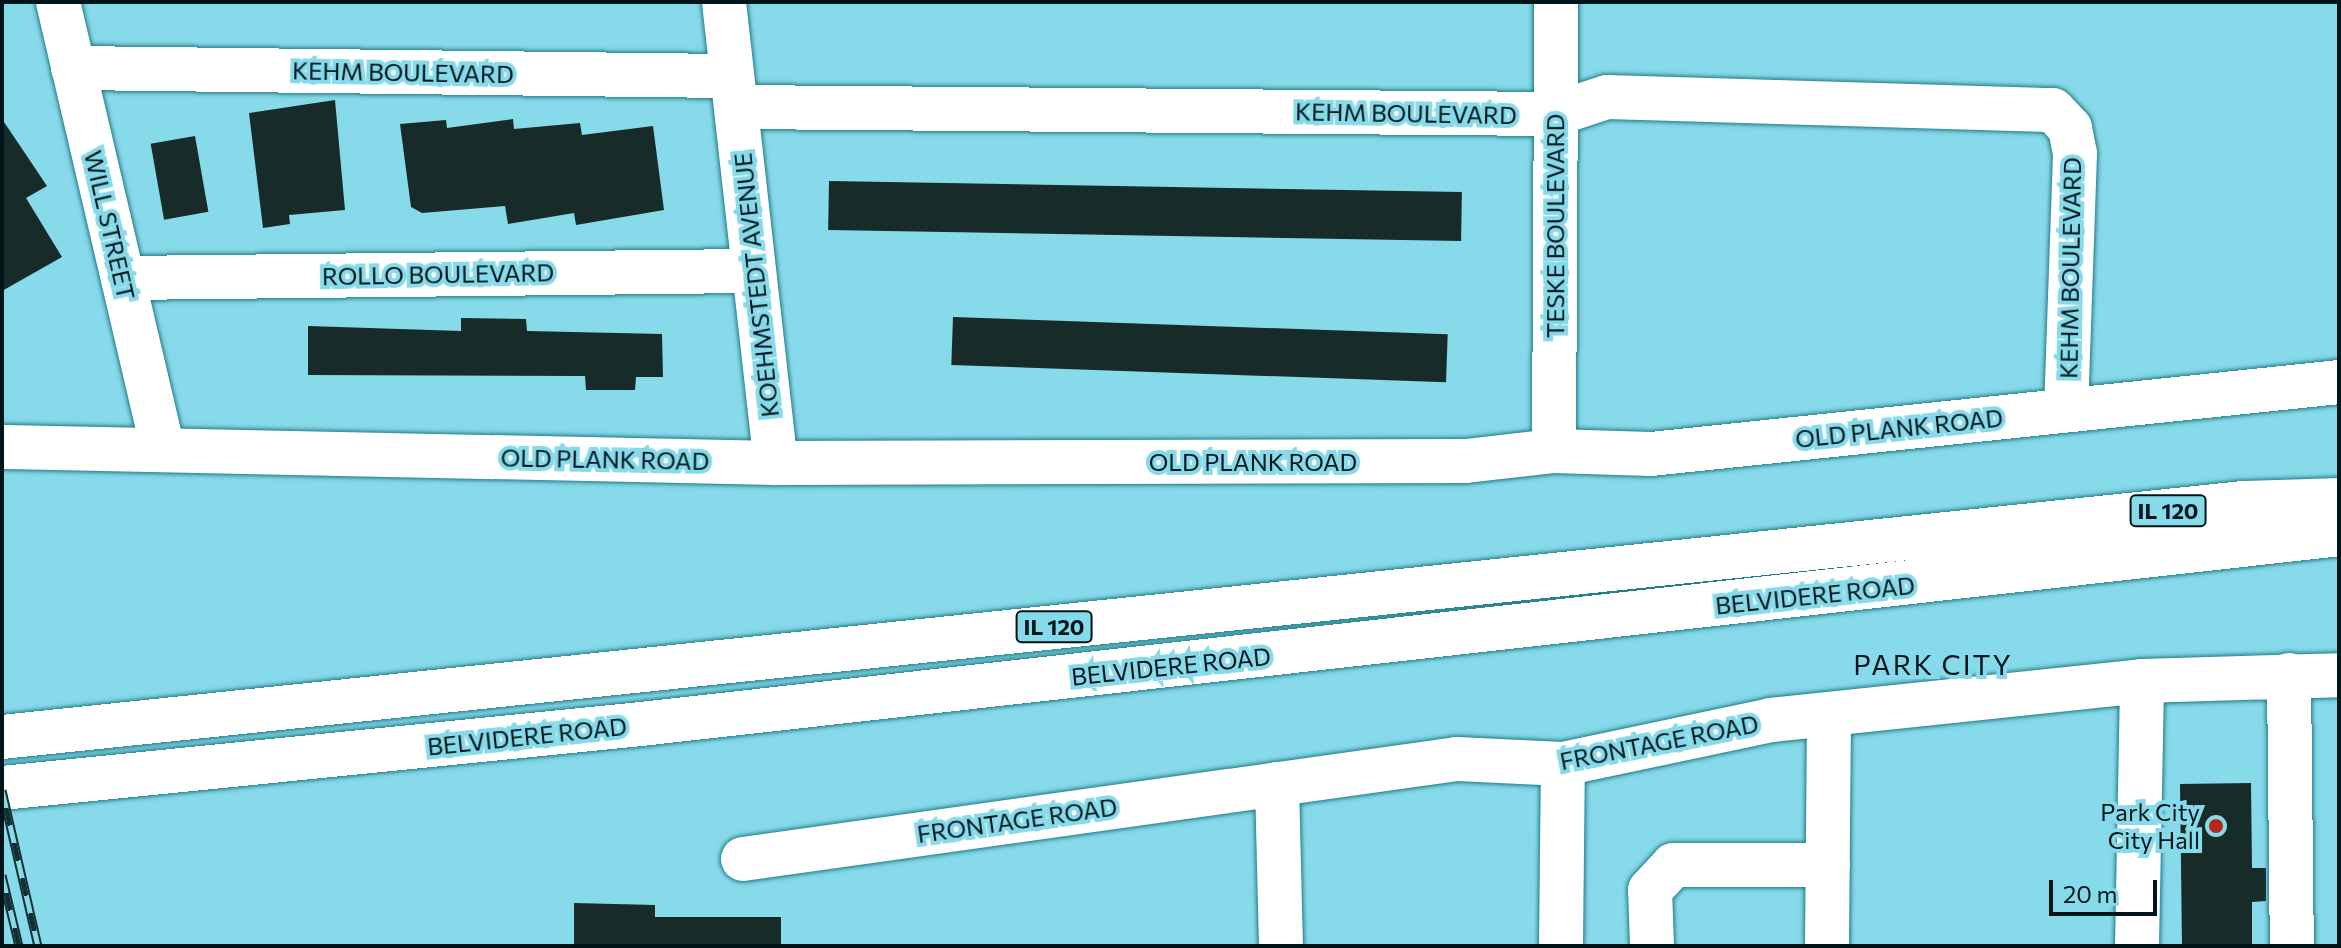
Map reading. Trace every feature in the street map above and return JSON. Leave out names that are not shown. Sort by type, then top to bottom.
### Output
[{"type":"street","name":"WILL STREET","points":[[58,2],[163,448]]},
{"type":"street","name":"KOEHMSTEDT AVENUE","points":[[724,2],[776,463]]},
{"type":"street","name":"TESKE BOULEVARD","points":[[1554,451],[1556,2]]},
{"type":"street","name":"KEHM BOULEVARD","points":[[73,68],[734,92],[1555,114],[1607,97],[2053,110],[2070,128],[2075,154],[2066,410]]},
{"type":"street","name":"ROLLO BOULEVARD","points":[[123,278],[752,271]]},
{"type":"street","name":"OLD PLANK ROAD","points":[[6,447],[776,463],[1466,461],[1554,451],[1651,454],[2339,382]]},
{"type":"street","name":"BELVIDERE ROAD","points":[[2,737],[2243,503],[2339,500]]},
{"type":"street","name":"BELVIDERE ROAD","points":[[2,788],[2339,534]]},
{"type":"street","points":[[2289,675],[2292,946]]},
{"type":"street","name":"FRONTAGE ROAD","points":[[743,859],[1457,759],[1563,764],[1829,715],[2142,681],[2339,675]]},
{"type":"street","points":[[2137,946],[2142,681]]},
{"type":"street","points":[[1827,946],[1829,715]]},
{"type":"street","points":[[1561,946],[1563,764]]},
{"type":"street","points":[[1277,784],[1281,946]]},
{"type":"street","points":[[1652,946],[1650,890],[1673,865],[1828,865]]},
{"type":"building","points":[[335,100],[345,210],[289,215],[290,224],[263,228],[249,113]]},
{"type":"building","points":[[2,119],[47,186],[26,198],[62,257],[2,291]]},
{"type":"building","points":[[513,119],[514,129],[580,123],[582,135],[653,126],[664,210],[576,225],[574,213],[508,224],[505,206],[422,213],[411,207],[400,124],[446,120],[447,128]]},
{"type":"building","points":[[195,136],[208,212],[164,220],[151,144]]},
{"type":"building","points":[[829,181],[1462,192],[1461,241],[828,230]]},
{"type":"building","points":[[953,317],[1448,334],[1446,382],[951,365]]},
{"type":"building","points":[[461,318],[526,319],[527,331],[662,334],[663,377],[636,377],[635,390],[586,390],[585,376],[308,375],[308,326],[461,331]]},
{"type":"building","name":"Park City City Hall","points":[[2251,783],[2252,868],[2266,868],[2266,901],[2252,902],[2252,946],[2182,946],[2180,784]]},
{"type":"building","points":[[574,903],[655,905],[655,917],[781,917],[781,946],[574,946]]},
{"type":"railway","points":[[2,790],[38,946]]},
{"type":"railway","points":[[2,875],[19,946]]},
{"type":"place","name":"Park City City Hall","points":[[2216,826]]},
{"type":"district","name":"PARK CITY","points":[[1933,664]]}]
